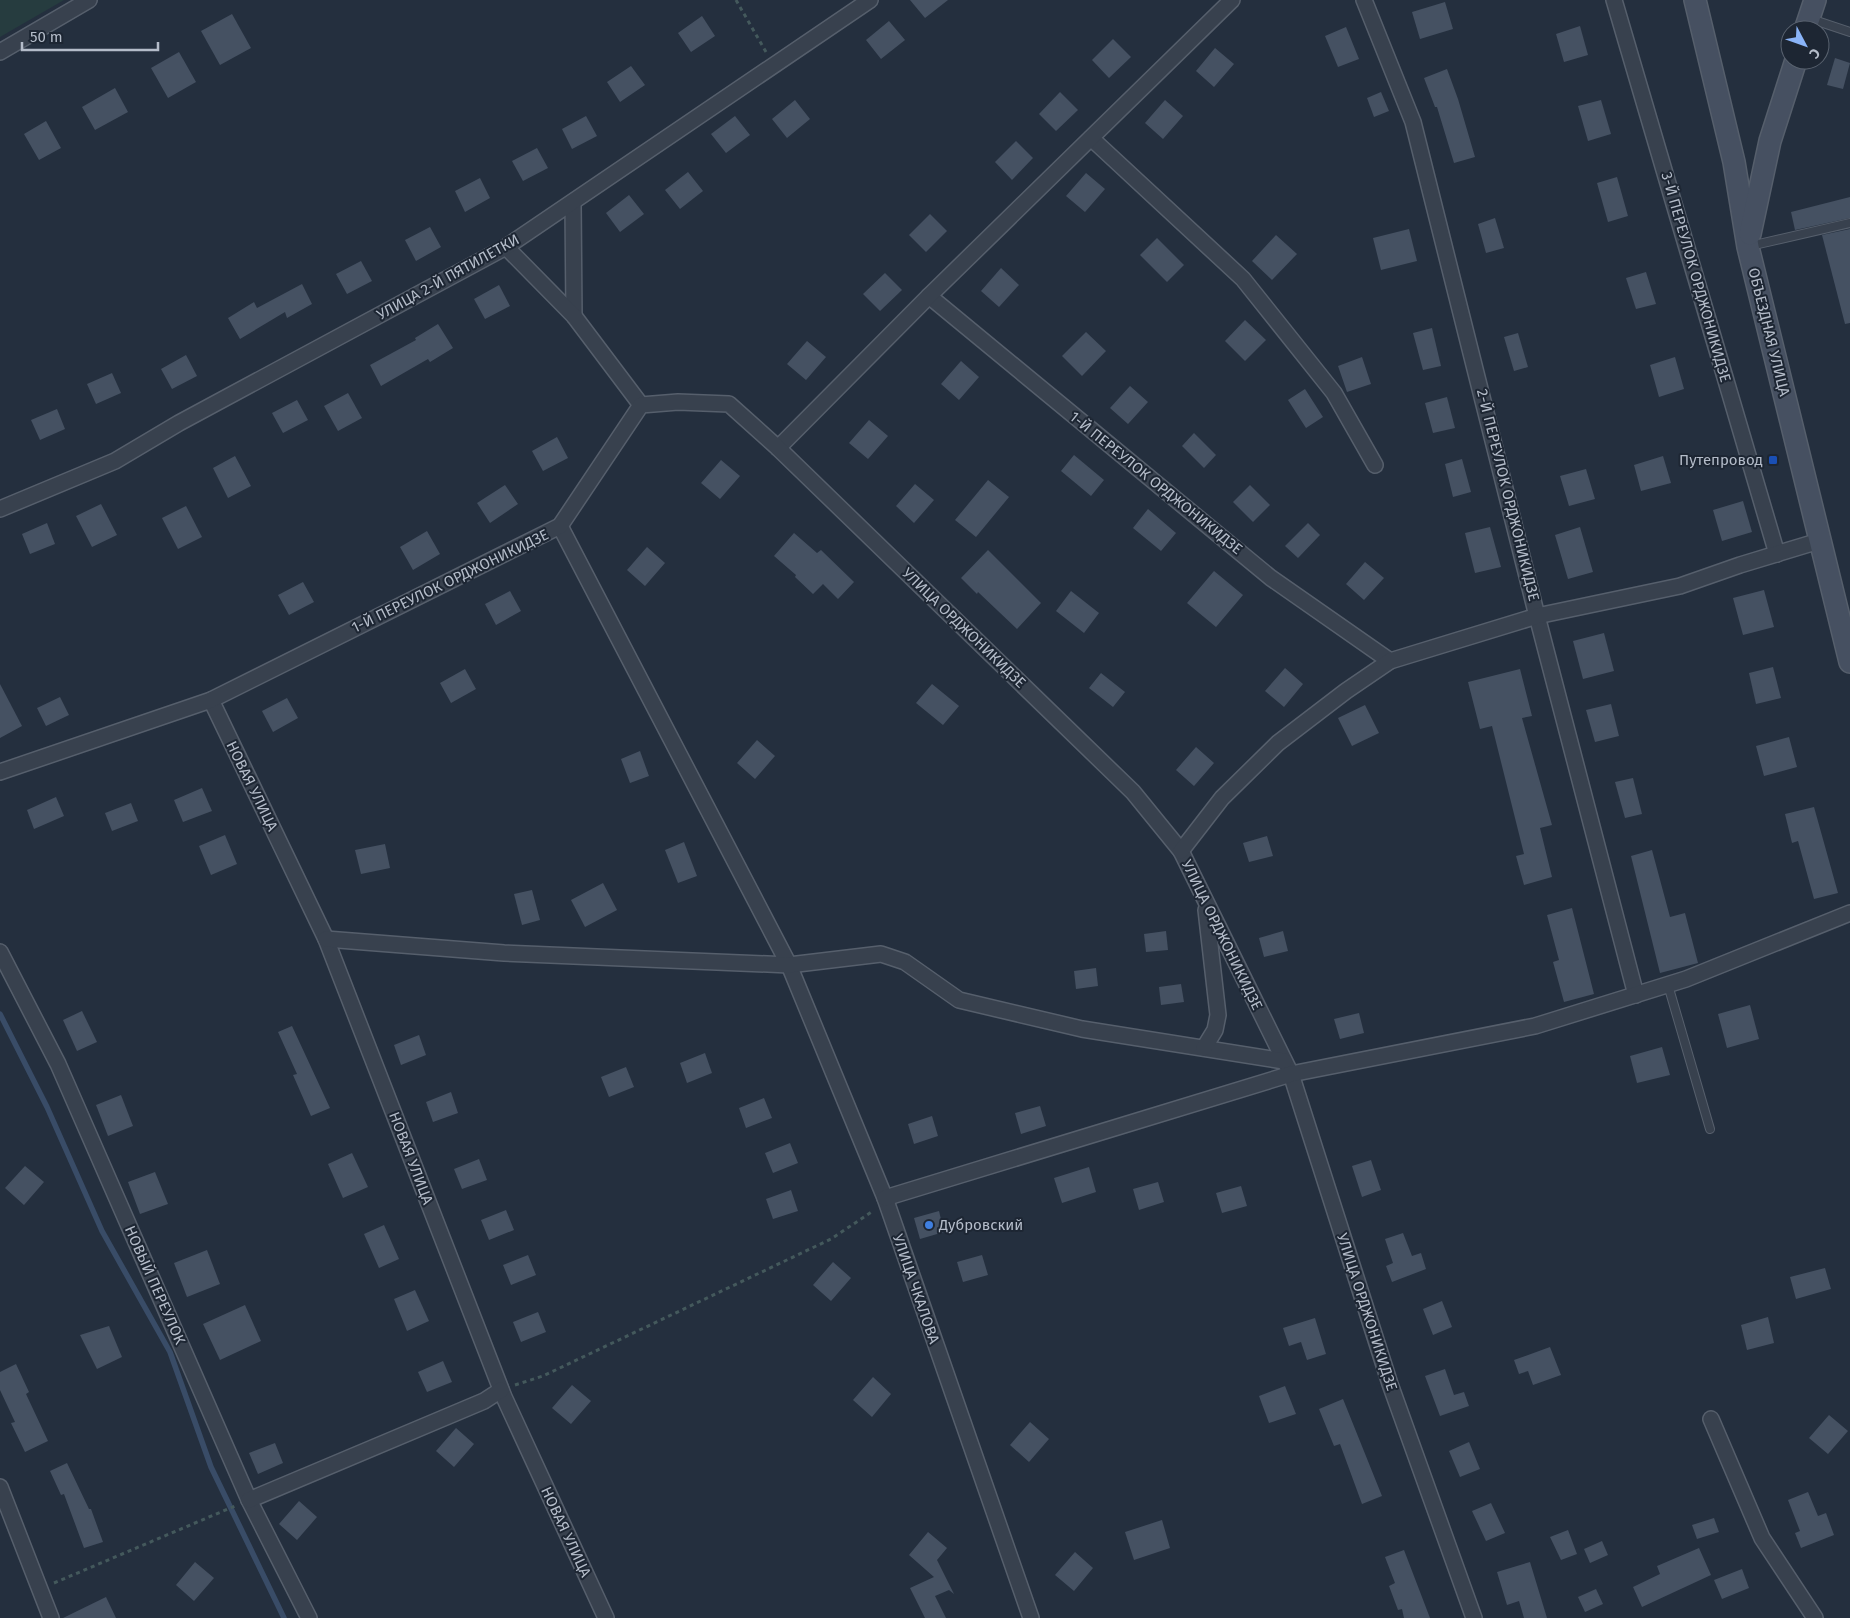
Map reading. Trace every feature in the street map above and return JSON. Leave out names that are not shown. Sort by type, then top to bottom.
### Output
[{"type":"street","name":"УЛИЦА 2-Й ПЯТИЛЕТКИ","points":[[0,509],[115,461],[179,423],[506,247],[870,0]]},
{"type":"street","points":[[778,448],[929,296],[1232,0]]},
{"type":"street","name":"2-Й ПЕРЕУЛОК ОРДЖОНИКИДЗЕ","points":[[1364,0],[1414,122],[1538,616],[1636,995]]},
{"type":"street","name":"3-Й ПЕРЕУЛОК ОРДЖОНИКИДЗЕ","points":[[1614,0],[1777,554]]},
{"type":"street","name":"ОБЪЕЗДНАЯ УЛИЦА","points":[[1695,0],[1734,162],[1748,247],[1850,662]]},
{"type":"street","points":[[0,52],[82,2]]},
{"type":"street","points":[[1748,247],[1770,142],[1793,70]]},
{"type":"street","points":[[1091,138],[1243,279],[1334,393],[1375,465]]},
{"type":"street","points":[[1734,162],[1744,166],[1754,166],[1767,158]]},
{"type":"street","points":[[573,202],[574,316]]},
{"type":"street","points":[[506,247],[574,316],[641,405]]},
{"type":"street","name":"1-Й ПЕРЕУЛОК ОРДЖОНИКИДЗЕ","points":[[929,296],[1271,578],[1390,661]]},
{"type":"street","name":"УЛИЦА ОРДЖОНИКИДЗЕ","points":[[641,405],[678,402],[729,404],[778,448],[1133,792],[1181,851],[1287,1068],[1390,1384],[1474,1618]]},
{"type":"street","name":"1-Й ПЕРЕУЛОК ОРДЖОНИКИДЗЕ","points":[[0,772],[211,700],[560,526],[641,405]]},
{"type":"street","name":"УЛИЦА ЧКАЛОВА","points":[[560,526],[789,965],[885,1201],[1031,1618]]},
{"type":"street","points":[[1181,851],[1222,798],[1278,743],[1346,691],[1390,661],[1538,616],[1680,586],[1819,541]]},
{"type":"street","name":"НОВАЯ УЛИЦА","points":[[211,700],[326,940],[501,1390],[606,1618]]},
{"type":"street","points":[[1204,898],[1218,1015],[1214,1030],[1204,1048]]},
{"type":"street","points":[[885,1201],[1287,1068],[1535,1026],[1686,979],[1850,913]]},
{"type":"street","points":[[326,940],[504,953],[789,965],[882,954],[905,962],[959,1000],[1082,1028],[1204,1048],[1287,1068]]},
{"type":"street","name":"НОВЫЙ ПЕРЕУЛОК","points":[[0,952],[58,1064],[249,1500],[309,1618]]},
{"type":"street","points":[[249,1500],[484,1401],[501,1390]]},
{"type":"street","points":[[1711,1419],[1762,1538],[1815,1618]]},
{"type":"street","points":[[0,1487],[51,1618]]},
{"type":"lane","points":[[1810,16],[1850,32]]},
{"type":"lane","points":[[1748,247],[1850,223]]},
{"type":"lane","points":[[1668,984],[1710,1129]]},
{"type":"path","points":[[736,0],[774,65]]},
{"type":"path","points":[[501,1390],[543,1376],[822,1243],[885,1201]]},
{"type":"path","points":[[40,1589],[228,1509]]},
{"type":"green space","points":[[0,0],[64,0],[0,37]]},
{"type":"building","points":[[910,0],[948,0],[925,18]]},
{"type":"building","points":[[1445,2],[1453,29],[1420,39],[1412,12]]},
{"type":"building","points":[[232,14],[251,48],[220,65],[201,31]]},
{"type":"building","points":[[702,16],[715,36],[691,52],[678,33]]},
{"type":"building","points":[[889,21],[905,40],[881,59],[866,40]]},
{"type":"building","points":[[1580,26],[1588,55],[1564,62],[1556,34]]},
{"type":"building","points":[[1346,27],[1359,59],[1338,67],[1325,36]]},
{"type":"building","points":[[1113,39],[1131,57],[1109,78],[1092,60]]},
{"type":"building","points":[[1215,48],[1234,64],[1214,87],[1196,71]]},
{"type":"building","points":[[179,52],[196,82],[168,98],[151,68]]},
{"type":"building","points":[[1835,58],[1850,63],[1843,89],[1827,85]]},
{"type":"building","points":[[631,66],[645,85],[620,102],[607,82]]},
{"type":"building","points":[[1447,69],[1475,157],[1454,163],[1437,107],[1435,107],[1424,78]]},
{"type":"building","points":[[115,88],[128,112],[95,130],[82,107]]},
{"type":"building","points":[[1060,92],[1078,110],[1056,131],[1039,114]]},
{"type":"building","points":[[1381,92],[1389,111],[1374,117],[1367,98]]},
{"type":"building","points":[[795,100],[810,119],[787,138],[772,119]]},
{"type":"building","points":[[1165,100],[1183,116],[1163,139],[1145,123]]},
{"type":"building","points":[[1601,100],[1611,134],[1588,141],[1578,106]]},
{"type":"building","points":[[586,116],[597,136],[572,149],[562,129]]},
{"type":"building","points":[[735,116],[750,135],[726,153],[711,134]]},
{"type":"building","points":[[46,121],[61,148],[39,160],[24,134]]},
{"type":"building","points":[[1016,141],[1033,158],[1012,180],[995,162]]},
{"type":"building","points":[[537,148],[548,168],[523,181],[512,161]]},
{"type":"building","points":[[688,172],[703,191],[680,209],[665,190]]},
{"type":"building","points":[[1086,173],[1105,189],[1085,212],[1066,196]]},
{"type":"building","points":[[1617,177],[1628,216],[1608,222],[1597,183]]},
{"type":"building","points":[[480,178],[490,198],[465,212],[455,191]]},
{"type":"building","points":[[629,195],[644,214],[620,232],[606,213]]},
{"type":"building","points":[[1850,197],[1850,218],[1795,230],[1791,212]]},
{"type":"building","points":[[930,214],[947,231],[926,252],[909,235]]},
{"type":"building","points":[[1495,218],[1504,248],[1486,253],[1478,224]]},
{"type":"building","points":[[430,227],[441,247],[416,261],[405,240]]},
{"type":"building","points":[[1409,229],[1417,261],[1381,270],[1373,238]]},
{"type":"building","points":[[1850,229],[1850,323],[1845,324],[1822,235]]},
{"type":"building","points":[[1276,235],[1297,254],[1272,280],[1252,261]]},
{"type":"building","points":[[1157,238],[1184,265],[1167,282],[1140,255]]},
{"type":"building","points":[[361,261],[372,281],[347,294],[336,274]]},
{"type":"building","points":[[1001,268],[1019,285],[999,307],[981,291]]},
{"type":"building","points":[[1646,272],[1656,304],[1636,309],[1626,278]]},
{"type":"building","points":[[885,273],[902,290],[880,311],[863,294]]},
{"type":"building","points":[[302,284],[312,304],[287,318],[285,312],[240,339],[228,318],[254,302],[257,308]]},
{"type":"building","points":[[499,285],[510,306],[485,319],[474,299]]},
{"type":"building","points":[[1245,320],[1266,340],[1245,361],[1225,341]]},
{"type":"building","points":[[438,324],[453,348],[430,362],[428,359],[381,386],[370,365],[416,340],[415,338]]},
{"type":"building","points":[[1432,328],[1441,366],[1423,370],[1413,333]]},
{"type":"building","points":[[1086,332],[1106,351],[1082,376],[1062,356]]},
{"type":"building","points":[[1518,333],[1528,367],[1514,371],[1504,337]]},
{"type":"building","points":[[807,341],[826,357],[806,380],[787,364]]},
{"type":"building","points":[[186,355],[197,376],[172,389],[161,369]]},
{"type":"building","points":[[1362,357],[1371,384],[1347,392],[1338,366]]},
{"type":"building","points":[[1675,357],[1684,389],[1659,397],[1650,365]]},
{"type":"building","points":[[961,361],[979,377],[959,400],[941,384]]},
{"type":"building","points":[[112,373],[121,393],[96,404],[87,384]]},
{"type":"building","points":[[1130,386],[1148,402],[1128,424],[1110,408]]},
{"type":"building","points":[[1305,389],[1323,417],[1306,428],[1288,400]]},
{"type":"building","points":[[348,393],[362,418],[338,431],[324,406]]},
{"type":"building","points":[[1447,397],[1455,428],[1433,433],[1425,403]]},
{"type":"building","points":[[297,400],[308,420],[283,433],[272,413]]},
{"type":"building","points":[[57,409],[65,429],[40,440],[31,420]]},
{"type":"building","points":[[869,420],[888,436],[868,459],[849,443]]},
{"type":"building","points":[[1194,433],[1216,455],[1204,468],[1182,446]]},
{"type":"building","points":[[557,437],[568,458],[543,471],[532,451]]},
{"type":"building","points":[[1074,455],[1104,480],[1091,496],[1061,471]]},
{"type":"building","points":[[235,456],[251,486],[228,498],[213,468]]},
{"type":"building","points":[[1663,456],[1671,483],[1641,491],[1634,465]]},
{"type":"building","points":[[1462,459],[1471,492],[1453,497],[1445,464]]},
{"type":"building","points":[[721,460],[740,476],[720,499],[701,483]]},
{"type":"building","points":[[1586,469],[1595,499],[1569,506],[1560,476]]},
{"type":"building","points":[[988,480],[1009,497],[976,537],[955,520]]},
{"type":"building","points":[[915,484],[934,500],[914,523],[896,506]]},
{"type":"building","points":[[505,485],[518,504],[490,523],[477,503]]},
{"type":"building","points":[[1250,485],[1270,505],[1253,522],[1233,502]]},
{"type":"building","points":[[1743,501],[1752,532],[1722,541],[1713,510]]},
{"type":"building","points":[[101,504],[117,535],[92,547],[76,516]]},
{"type":"building","points":[[186,506],[202,537],[178,549],[162,518]]},
{"type":"building","points":[[1148,509],[1176,533],[1161,551],[1133,528]]},
{"type":"building","points":[[47,523],[55,544],[30,554],[22,534]]},
{"type":"building","points":[[1308,523],[1320,535],[1298,558],[1285,546]]},
{"type":"building","points":[[1490,527],[1501,567],[1475,573],[1465,533]]},
{"type":"building","points":[[1580,527],[1593,572],[1568,579],[1555,535]]},
{"type":"building","points":[[427,531],[440,554],[413,570],[400,547]]},
{"type":"building","points":[[794,533],[817,553],[821,550],[854,582],[838,599],[823,584],[813,594],[795,577],[796,575],[774,556]]},
{"type":"building","points":[[647,547],[665,563],[645,586],[627,570]]},
{"type":"building","points":[[988,550],[1041,603],[1017,629],[961,578]]},
{"type":"building","points":[[1365,562],[1384,578],[1364,600],[1346,584]]},
{"type":"building","points":[[1214,571],[1243,595],[1216,627],[1187,603]]},
{"type":"building","points":[[303,582],[314,602],[289,615],[278,595]]},
{"type":"building","points":[[1764,590],[1774,627],[1743,635],[1733,598]]},
{"type":"building","points":[[510,591],[521,611],[496,625],[485,604]]},
{"type":"building","points":[[1071,591],[1099,613],[1084,633],[1056,611]]},
{"type":"building","points":[[1604,633],[1614,671],[1583,679],[1573,641]]},
{"type":"building","points":[[1773,667],[1781,698],[1756,704],[1749,673]]},
{"type":"building","points":[[1285,668],[1303,684],[1284,707],[1265,691]]},
{"type":"building","points":[[465,669],[476,689],[451,703],[440,683]]},
{"type":"building","points":[[1520,669],[1532,716],[1522,718],[1552,825],[1540,828],[1552,877],[1524,885],[1516,856],[1524,854],[1492,726],[1480,729],[1468,682]]},
{"type":"building","points":[[1101,673],[1125,692],[1113,707],[1089,688]]},
{"type":"building","points":[[0,684],[22,726],[0,738]]},
{"type":"building","points":[[932,684],[959,706],[943,725],[916,703]]},
{"type":"building","points":[[60,697],[69,715],[46,726],[37,708]]},
{"type":"building","points":[[287,698],[298,718],[273,732],[262,711]]},
{"type":"building","points":[[1611,704],[1619,736],[1595,742],[1586,710]]},
{"type":"building","points":[[1365,705],[1379,733],[1352,746],[1338,718]]},
{"type":"building","points":[[1789,737],[1797,767],[1764,776],[1756,746]]},
{"type":"building","points":[[757,740],[775,756],[755,779],[737,763]]},
{"type":"building","points":[[1196,747],[1214,763],[1194,786],[1176,770]]},
{"type":"building","points":[[640,751],[649,776],[630,783],[621,759]]},
{"type":"building","points":[[1633,778],[1642,814],[1625,818],[1615,782]]},
{"type":"building","points":[[202,788],[212,811],[183,822],[174,800]]},
{"type":"building","points":[[56,797],[64,816],[34,829],[27,810]]},
{"type":"building","points":[[131,803],[138,821],[112,831],[105,813]]},
{"type":"building","points":[[1814,807],[1838,893],[1814,899],[1798,841],[1792,843],[1785,814]]},
{"type":"building","points":[[225,835],[237,864],[211,875],[199,846]]},
{"type":"building","points":[[1267,836],[1273,856],[1249,862],[1243,843]]},
{"type":"building","points":[[684,842],[697,876],[678,883],[665,850]]},
{"type":"building","points":[[385,844],[390,868],[361,874],[355,850]]},
{"type":"building","points":[[1652,850],[1670,917],[1685,913],[1698,963],[1660,973],[1631,856]]},
{"type":"building","points":[[603,883],[617,910],[585,927],[571,900]]},
{"type":"building","points":[[532,890],[540,920],[522,925],[514,894]]},
{"type":"building","points":[[1572,908],[1594,994],[1564,1002],[1553,962],[1559,960],[1547,915]]},
{"type":"building","points":[[1166,931],[1168,950],[1146,952],[1144,934]]},
{"type":"building","points":[[1283,931],[1288,951],[1264,957],[1259,938]]},
{"type":"building","points":[[1096,968],[1098,986],[1076,989],[1074,971]]},
{"type":"building","points":[[1181,984],[1184,1002],[1161,1005],[1159,987]]},
{"type":"building","points":[[1750,1005],[1759,1039],[1727,1048],[1718,1014]]},
{"type":"building","points":[[82,1011],[97,1042],[77,1051],[63,1020]]},
{"type":"building","points":[[1359,1013],[1364,1033],[1340,1039],[1334,1019]]},
{"type":"building","points":[[292,1026],[330,1108],[311,1116],[293,1075],[297,1074],[278,1032]]},
{"type":"building","points":[[419,1035],[426,1055],[401,1065],[394,1045]]},
{"type":"building","points":[[1662,1047],[1670,1075],[1637,1083],[1630,1056]]},
{"type":"building","points":[[705,1053],[712,1073],[687,1083],[680,1063]]},
{"type":"building","points":[[626,1067],[634,1087],[609,1097],[601,1077]]},
{"type":"building","points":[[451,1092],[458,1113],[433,1122],[426,1102]]},
{"type":"building","points":[[121,1095],[133,1126],[108,1136],[96,1105]]},
{"type":"building","points":[[764,1098],[772,1118],[746,1128],[739,1108]]},
{"type":"building","points":[[1040,1106],[1046,1126],[1021,1134],[1015,1113]]},
{"type":"building","points":[[932,1116],[938,1136],[914,1144],[908,1124]]},
{"type":"building","points":[[790,1143],[798,1163],[773,1173],[765,1153]]},
{"type":"building","points":[[352,1153],[368,1187],[343,1198],[328,1164]]},
{"type":"building","points":[[479,1159],[487,1180],[462,1189],[454,1169]]},
{"type":"building","points":[[1371,1160],[1381,1190],[1362,1197],[1352,1166]]},
{"type":"building","points":[[25,1166],[44,1182],[24,1205],[5,1188]]},
{"type":"building","points":[[1089,1167],[1096,1192],[1062,1203],[1054,1178]]},
{"type":"building","points":[[155,1172],[168,1204],[140,1214],[128,1182]]},
{"type":"building","points":[[1158,1182],[1164,1202],[1139,1210],[1133,1189]]},
{"type":"building","points":[[1241,1186],[1247,1206],[1222,1213],[1216,1193]]},
{"type":"building","points":[[791,1190],[798,1211],[773,1219],[766,1199]]},
{"type":"building","points":[[506,1210],[514,1230],[489,1240],[481,1220]]},
{"type":"building","name":"Дубровский","points":[[939,1211],[944,1232],[920,1239],[914,1218]]},
{"type":"building","points":[[384,1225],[399,1259],[379,1268],[364,1234]]},
{"type":"building","points":[[1403,1233],[1412,1256],[1421,1253],[1426,1269],[1392,1282],[1386,1266],[1393,1263],[1385,1239]]},
{"type":"building","points":[[207,1250],[220,1284],[187,1297],[174,1263]]},
{"type":"building","points":[[528,1255],[536,1275],[511,1285],[503,1265]]},
{"type":"building","points":[[982,1255],[988,1275],[963,1282],[957,1262]]},
{"type":"building","points":[[833,1262],[851,1278],[831,1301],[813,1285]]},
{"type":"building","points":[[1825,1268],[1831,1289],[1796,1299],[1790,1277]]},
{"type":"building","points":[[415,1290],[429,1321],[407,1331],[394,1299]]},
{"type":"building","points":[[1442,1301],[1452,1327],[1433,1335],[1423,1309]]},
{"type":"building","points":[[245,1305],[261,1341],[220,1360],[203,1324]]},
{"type":"building","points":[[538,1312],[546,1332],[521,1342],[513,1322]]},
{"type":"building","points":[[1768,1317],[1774,1343],[1747,1350],[1741,1325]]},
{"type":"building","points":[[1315,1318],[1326,1354],[1307,1360],[1301,1342],[1289,1346],[1283,1328]]},
{"type":"building","points":[[109,1326],[122,1357],[97,1369],[80,1335]]},
{"type":"building","points":[[1550,1347],[1561,1375],[1533,1385],[1528,1371],[1519,1374],[1514,1360]]},
{"type":"building","points":[[443,1361],[452,1382],[427,1392],[418,1372]]},
{"type":"building","points":[[16,1364],[29,1392],[26,1394],[48,1441],[25,1452],[11,1423],[15,1422],[0,1390],[0,1372]]},
{"type":"building","points":[[1445,1369],[1454,1395],[1464,1392],[1469,1406],[1440,1416],[1425,1376]]},
{"type":"building","points":[[873,1377],[891,1394],[872,1417],[853,1400]]},
{"type":"building","points":[[572,1385],[591,1401],[571,1424],[552,1408]]},
{"type":"building","points":[[1285,1386],[1296,1414],[1269,1423],[1259,1396]]},
{"type":"building","points":[[1343,1399],[1382,1496],[1362,1504],[1340,1444],[1334,1446],[1319,1409]]},
{"type":"building","points":[[1829,1415],[1848,1431],[1828,1454],[1809,1438]]},
{"type":"building","points":[[1030,1422],[1049,1439],[1029,1462],[1010,1445]]},
{"type":"building","points":[[456,1428],[474,1444],[454,1467],[436,1451]]},
{"type":"building","points":[[1469,1442],[1480,1469],[1460,1477],[1449,1451]]},
{"type":"building","points":[[275,1443],[283,1463],[258,1474],[249,1453]]},
{"type":"building","points":[[67,1463],[89,1509],[91,1509],[103,1542],[84,1548],[64,1494],[61,1495],[50,1471]]},
{"type":"building","points":[[1808,1492],[1818,1516],[1826,1513],[1834,1535],[1801,1548],[1795,1533],[1800,1531],[1788,1500]]},
{"type":"building","points":[[299,1501],[317,1517],[297,1540],[279,1524]]},
{"type":"building","points":[[1491,1503],[1505,1533],[1486,1541],[1472,1511]]},
{"type":"building","points":[[1714,1518],[1719,1532],[1697,1539],[1692,1525]]},
{"type":"building","points":[[1162,1520],[1170,1548],[1134,1560],[1125,1532]]},
{"type":"building","points":[[1568,1530],[1577,1554],[1561,1560],[1550,1537]]},
{"type":"building","points":[[928,1532],[947,1548],[937,1560],[954,1594],[949,1590],[935,1596],[946,1618],[925,1618],[910,1588],[934,1577],[909,1555]]},
{"type":"building","points":[[1602,1541],[1608,1555],[1590,1563],[1584,1549]]},
{"type":"building","points":[[1699,1548],[1711,1575],[1642,1607],[1633,1587],[1660,1574],[1657,1566]]},
{"type":"building","points":[[1404,1550],[1430,1618],[1404,1618],[1402,1609],[1398,1610],[1389,1586],[1395,1583],[1385,1557]]},
{"type":"building","points":[[1075,1552],[1093,1568],[1074,1591],[1055,1575]]},
{"type":"building","points":[[195,1562],[214,1578],[194,1601],[176,1585]]},
{"type":"building","points":[[1530,1562],[1547,1618],[1524,1618],[1519,1601],[1507,1605],[1497,1572]]},
{"type":"building","points":[[1742,1569],[1749,1588],[1722,1599],[1714,1580]]},
{"type":"building","points":[[1596,1589],[1603,1604],[1585,1612],[1578,1597]]},
{"type":"building","points":[[106,1597],[116,1618],[63,1618]]},
{"type":"waterway","points":[[0,1014],[47,1107],[102,1231],[170,1352],[211,1467],[284,1618]]},
{"type":"place","name":"Путепровод","points":[[1773,460]]},
{"type":"place","name":"Дубровский","points":[[929,1225]]}]
